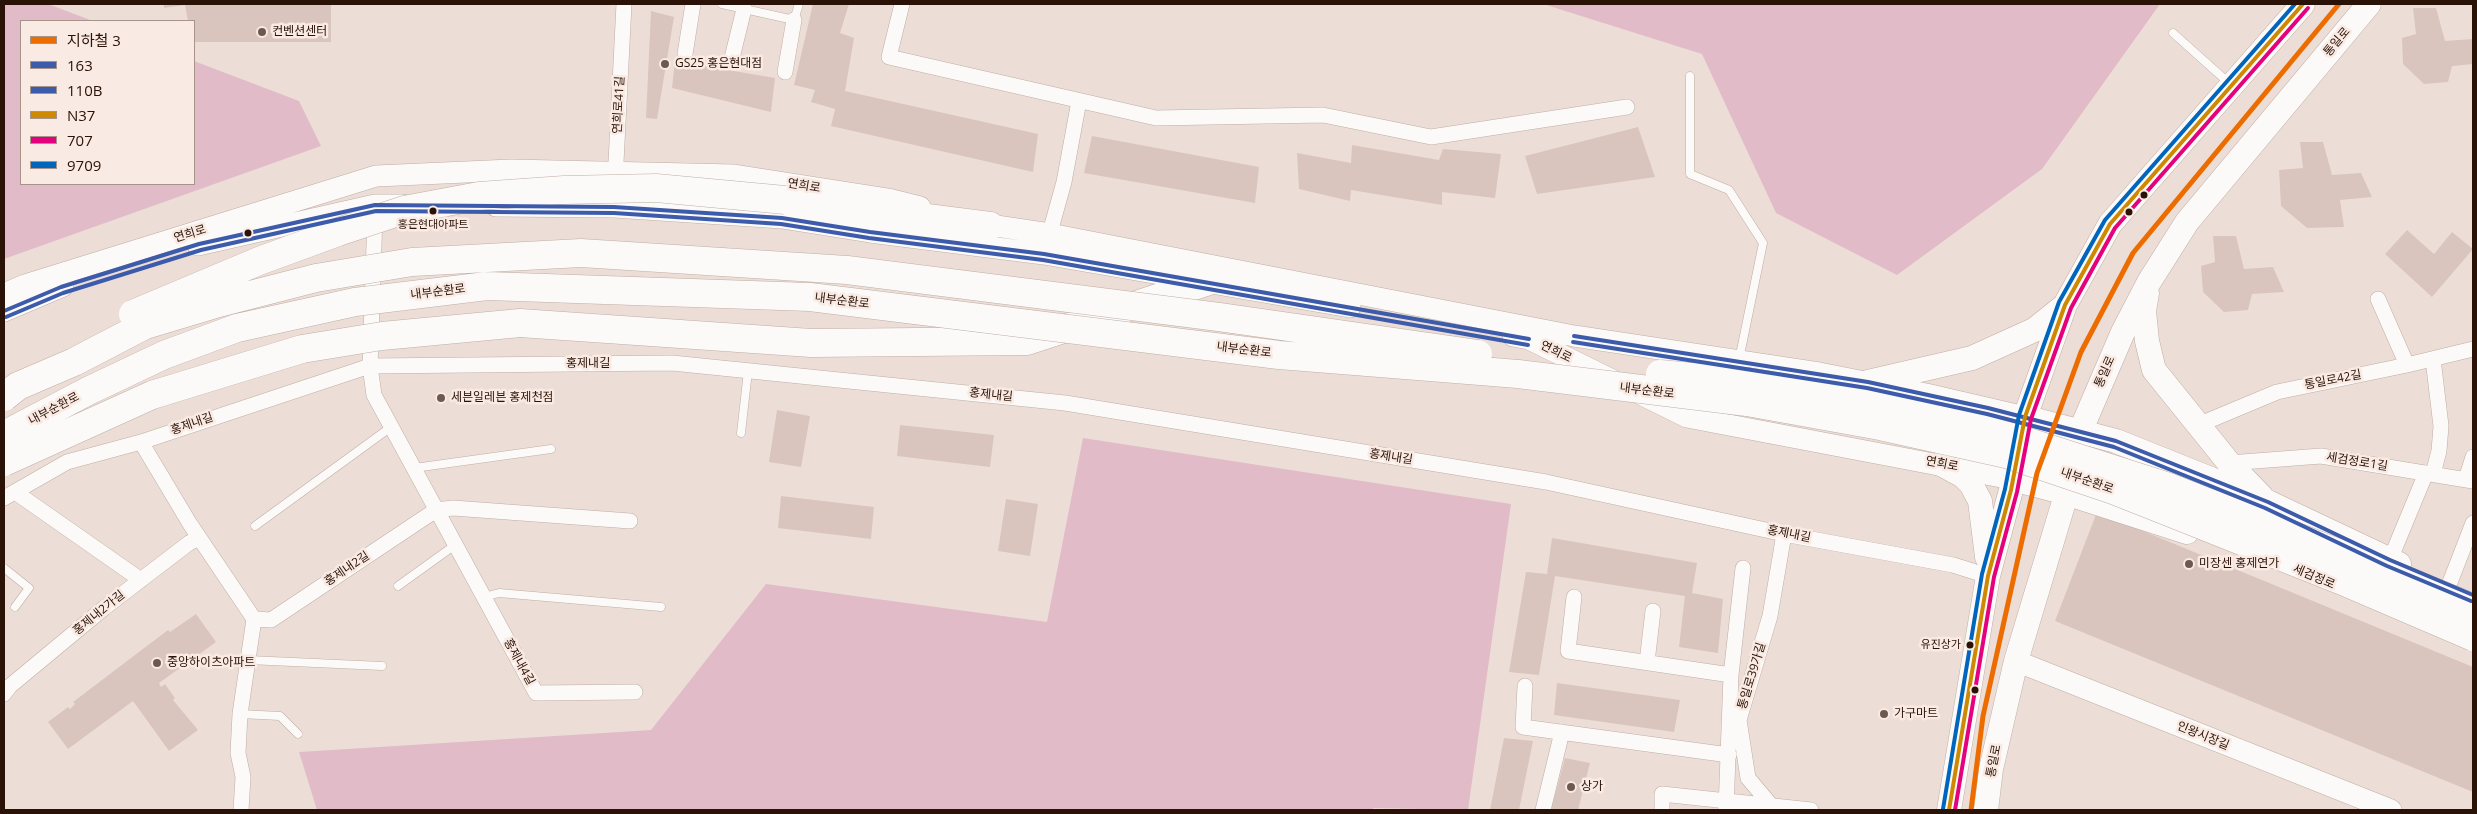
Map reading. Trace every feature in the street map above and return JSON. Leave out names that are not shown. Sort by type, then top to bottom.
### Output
[{"type":"highway","points":[[11,392],[141,309],[259,261],[404,210],[478,196],[564,190],[656,188],[785,200],[990,226]]},
{"type":"highway","name":"내부순환로","points":[[11,392],[145,325],[215,304],[316,278],[412,262],[581,253],[847,270],[1219,317],[1507,358],[1749,382],[1875,404],[1985,428],[2166,486],[2354,559],[2473,608]]},
{"type":"highway","points":[[4,462],[152,394],[302,349],[382,336],[520,323],[811,344],[1027,341],[1206,282]]},
{"type":"highway","name":"내부순환로","points":[[4,435],[88,391],[164,355],[237,328],[355,302],[487,286],[810,297],[1279,355],[1518,374],[1747,402],[1880,426],[2006,454],[2113,490],[2340,580],[2473,637]]},
{"type":"main road","points":[[1949,810],[1988,576],[2011,490],[2025,416],[2065,305],[2110,224],[2303,4]]},
{"type":"main road","name":"통일로","points":[[1986,810],[1991,769],[2016,661],[2066,493],[2080,432],[2123,332],[2149,282],[2187,222],[2369,4]]},
{"type":"main road","name":"연희로","points":[[4,294],[25,285],[376,176],[511,170],[734,175],[888,199],[990,226],[1047,244],[1206,282],[1529,339],[1687,417],[1941,464],[2066,493]]},
{"type":"main road","name":"연희로","points":[[4,311],[61,287],[199,244],[375,205],[614,207],[782,218],[870,232],[1047,244],[1574,336],[1868,382],[2025,416],[2080,432]]},
{"type":"main road","points":[[2149,282],[2144,311],[2147,341],[2154,370],[2229,463],[2268,502]]},
{"type":"main road","points":[[1868,382],[1972,358],[2034,330],[2065,305]]},
{"type":"main road","points":[[2080,432],[2116,441],[2268,502],[2390,560],[2473,595]]},
{"type":"main road","points":[[1941,464],[1962,476],[1971,484],[1980,502],[1985,532],[1988,576]]},
{"type":"main road","name":"세검정로","points":[[2066,493],[2277,561],[2473,644]]},
{"type":"main road","name":"인왕시장길","points":[[2016,661],[2391,810]]},
{"type":"street","name":"연희로41길","points":[[614,207],[624,4]]},
{"type":"street","points":[[685,54],[693,4]]},
{"type":"street","points":[[902,4],[889,57],[1156,118],[1323,115],[1431,137],[1627,107]]},
{"type":"street","points":[[731,62],[744,9]]},
{"type":"street","points":[[785,72],[794,20]]},
{"type":"street","points":[[1047,244],[1064,182],[1079,101]]},
{"type":"street","name":"홍제내4길","points":[[375,205],[370,366],[374,395],[391,427],[536,693],[635,692]]},
{"type":"street","points":[[2378,299],[2407,365]]},
{"type":"street","name":"통일로42길","points":[[2198,425],[2277,392],[2473,349]]},
{"type":"street","points":[[2390,560],[2439,451],[2441,426],[2433,359]]},
{"type":"street","name":"홍제내길","points":[[9,495],[67,462],[141,442],[370,366],[672,363],[1065,403],[1546,482],[1784,534],[1953,565],[1988,576]]},
{"type":"street","points":[[141,442],[199,538],[254,619],[240,714],[238,753],[243,777],[240,810]]},
{"type":"street","name":"세검정로1길","points":[[2229,463],[2321,456],[2470,480],[2473,457]]},
{"type":"street","points":[[9,495],[141,580]]},
{"type":"street","points":[[436,510],[453,508],[630,521]]},
{"type":"street","name":"홍제내2길","points":[[254,619],[271,620],[436,510]]},
{"type":"street","points":[[2449,585],[2473,523]]},
{"type":"street","name":"통일로39가길","points":[[1748,778],[1739,720],[1770,616],[1784,534]]},
{"type":"street","name":"홍제내2가길","points":[[4,693],[141,580],[189,543],[199,538]]},
{"type":"street","points":[[1727,805],[1731,674],[1742,568]]},
{"type":"street","points":[[1574,597],[1568,651],[1731,674]]},
{"type":"street","points":[[1647,662],[1653,611]]},
{"type":"street","points":[[1525,686],[1522,727],[1729,755]]},
{"type":"street","points":[[1543,810],[1562,732]]},
{"type":"street","points":[[1728,772],[1748,778],[1774,809]]},
{"type":"street","points":[[1662,810],[1662,794],[1727,805],[1759,803],[1774,809],[1811,810]]},
{"type":"lane","points":[[722,4],[794,20],[798,4]]},
{"type":"lane","points":[[2173,33],[2232,86]]},
{"type":"lane","points":[[1690,76],[1690,174],[1729,190],[1763,243],[1739,362]]},
{"type":"lane","points":[[741,433],[748,371]]},
{"type":"lane","points":[[254,526],[391,427]]},
{"type":"lane","points":[[414,468],[551,448]]},
{"type":"lane","points":[[398,586],[455,544]]},
{"type":"lane","points":[[4,568],[29,588],[15,608]]},
{"type":"lane","points":[[484,597],[499,592],[661,607]]},
{"type":"lane","points":[[248,660],[382,666]]},
{"type":"lane","points":[[240,714],[280,716],[298,734]]},
{"type":"shaded area","points":[[4,4],[48,4],[90,20],[20,20],[20,185],[195,185],[195,61],[299,101],[321,146],[4,259]]},
{"type":"shaded area","points":[[1543,4],[2160,4],[2042,169],[1897,275],[1776,213],[1702,54]]},
{"type":"shaded area","points":[[1083,438],[1511,504],[1468,810],[1373,808],[1373,810],[317,810],[299,752],[651,730],[766,584],[1047,622]]},
{"type":"building","name":"컨벤션센터","points":[[164,4],[331,4],[331,42],[195,42],[195,20],[188,20],[185,5],[164,8]]},
{"type":"building","points":[[813,4],[849,4],[840,33],[854,38],[845,91],[1038,134],[1033,172],[831,126],[835,109],[811,102],[815,90],[794,85]]},
{"type":"building","points":[[2413,8],[2436,8],[2445,41],[2473,39],[2473,64],[2452,66],[2448,82],[2424,84],[2403,64],[2402,38],[2416,34]]},
{"type":"building","points":[[651,11],[674,17],[657,119],[646,118]]},
{"type":"building","points":[[675,61],[775,78],[771,112],[672,88]]},
{"type":"building","points":[[1638,127],[1655,177],[1537,194],[1525,156]]},
{"type":"building","points":[[1092,136],[1259,167],[1255,203],[1084,173]]},
{"type":"building","points":[[2300,142],[2323,142],[2332,175],[2361,173],[2372,197],[2340,200],[2344,227],[2307,228],[2281,206],[2279,170],[2303,168]]},
{"type":"building","points":[[1352,145],[1439,160],[1443,149],[1501,154],[1495,198],[1442,192],[1442,205],[1351,190],[1350,201],[1299,189],[1297,153],[1351,163]]},
{"type":"building","points":[[2407,230],[2434,254],[2452,232],[2473,249],[2432,297],[2385,254]]},
{"type":"building","points":[[2213,236],[2236,236],[2244,269],[2273,267],[2284,292],[2252,294],[2248,310],[2224,312],[2203,292],[2201,266],[2215,262]]},
{"type":"building","points":[[777,410],[810,416],[801,467],[769,462]]},
{"type":"building","points":[[900,425],[994,435],[990,467],[897,456]]},
{"type":"building","points":[[781,496],[874,507],[871,539],[778,528]]},
{"type":"building","points":[[1006,499],[1038,504],[1030,556],[998,551]]},
{"type":"building","points":[[2097,512],[2473,667],[2473,792],[2055,621]]},
{"type":"building","points":[[1552,538],[1697,563],[1692,593],[1723,599],[1718,653],[1679,647],[1685,596],[1555,576],[1539,675],[1509,672],[1526,572],[1547,574]]},
{"type":"building","name":"중앙하이츠아파트","points":[[196,614],[216,642],[159,683],[161,687],[165,684],[175,698],[173,700],[198,730],[169,751],[133,701],[68,749],[48,722],[68,707],[70,709],[75,704],[73,702],[168,630],[170,632]]},
{"type":"building","points":[[1557,683],[1680,700],[1674,732],[1554,715]]},
{"type":"building","points":[[1504,738],[1533,741],[1519,810],[1490,810]]},
{"type":"building","name":"상가","points":[[1565,758],[1590,763],[1578,810],[1551,810]]},
{"type":"metro line","name":"3","points":[[1971,810],[1983,716],[2037,473],[2081,352],[2133,253],[2339,4]]},
{"type":"transit line","name":"9709","points":[[1943,809],[1982,574],[2005,489],[2019,415],[2059,302],[2105,220],[2295,4]]},
{"type":"transit line","name":"N37","points":[[1949,810],[1988,576],[2011,490],[2025,417],[2065,305],[2110,224],[2303,4]]},
{"type":"transit line","name":"707","points":[[1955,810],[1994,577],[2017,492],[2031,419],[2071,308],[2115,228],[2308,8]]},
{"type":"transit line","name":"163","points":[[4,311],[61,287],[199,244],[375,205],[614,207],[782,218],[870,232],[1044,254],[1529,339]]},
{"type":"transit line","name":"110B","points":[[6,317],[63,293],[201,250],[376,211],[614,213],[781,224],[869,238],[1043,260],[1528,345]]},
{"type":"transit line","name":"163","points":[[1574,336],[1868,382],[1988,408],[2116,441],[2268,502],[2390,560],[2473,595]]},
{"type":"transit line","name":"110B","points":[[1573,342],[1867,388],[1987,414],[2114,447],[2265,508],[2387,566],[2471,601]]},
{"type":"place","name":"컨벤션센터","points":[[262,32]]},
{"type":"place","name":"GS25 홍은현대점","points":[[665,64]]},
{"type":"place","name":"홍은현대아파트","points":[[433,211]]},
{"type":"place","name":"세븐일레븐 홍제천점","points":[[441,398]]},
{"type":"place","name":"미장센 홍제연가","points":[[2189,564]]},
{"type":"place","name":"유진상가","points":[[1970,645]]},
{"type":"place","name":"중앙하이츠아파트","points":[[157,663]]},
{"type":"place","name":"가구마트","points":[[1884,714]]},
{"type":"place","name":"상가","points":[[1571,787]]}]
